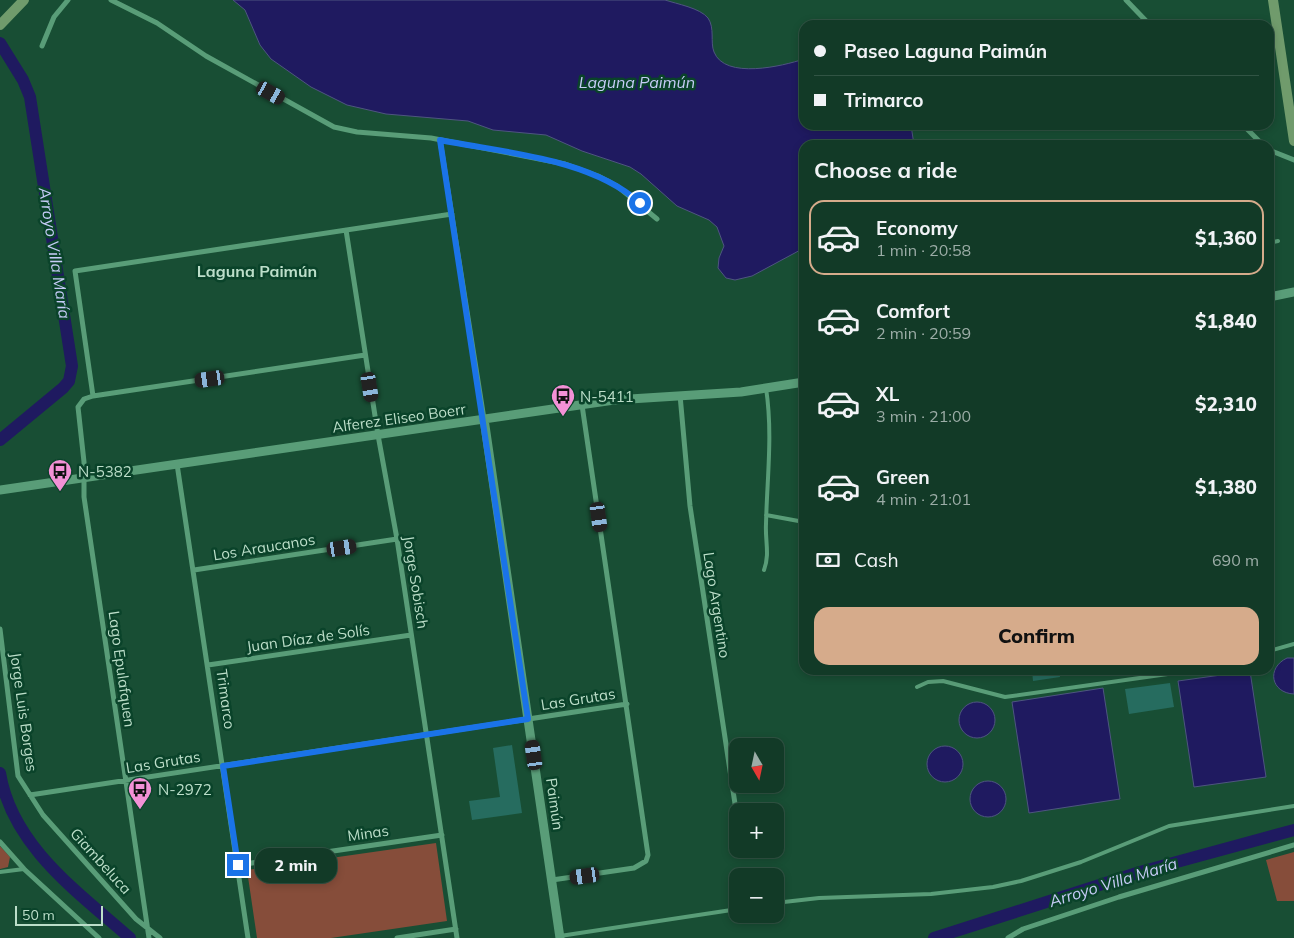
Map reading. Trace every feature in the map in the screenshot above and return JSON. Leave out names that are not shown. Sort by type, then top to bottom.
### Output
[{"type":"main road","points":[[0,25],[24,0]]},
{"type":"main road","points":[[1273,0],[1290,88],[1294,140]]},
{"type":"street","points":[[42,46],[54,17],[68,0]]},
{"type":"street","points":[[111,0],[157,23],[206,56],[334,127],[358,132],[440,140],[565,164],[588,172],[625,191],[657,219]]},
{"type":"street","points":[[1126,0],[1145,20]]},
{"type":"street","points":[[1248,130],[1257,140]]},
{"type":"street","name":"Paimún","points":[[440,140],[484,419],[560,937]]},
{"type":"street","points":[[1274,152],[1294,160]]},
{"type":"street","points":[[365,355],[93,396],[75,271],[452,214]]},
{"type":"street","name":"Jorge Sobisch","points":[[346,230],[378,435],[397,539],[457,938]]},
{"type":"street","points":[[1274,296],[1294,292]]},
{"type":"street","name":"Alferez Eliseo Boerr","points":[[0,490],[624,399],[766,388],[799,383]]},
{"type":"street","name":"Lago Argentino","points":[[680,395],[690,506],[735,803]]},
{"type":"street","name":"Lago Epulafquen","points":[[93,396],[80,403],[78,412],[84,462],[84,497],[149,938]]},
{"type":"street","points":[[552,880],[634,868],[646,861],[648,848],[582,405]]},
{"type":"street","name":"Trimarco","points":[[177,464],[248,938]]},
{"type":"street","name":"Los Araucanos","points":[[194,570],[397,539]]},
{"type":"street","name":"Jorge Luis Borges","points":[[0,629],[18,776],[30,795]]},
{"type":"street","name":"Juan Díaz de Solís","points":[[208,665],[411,635]]},
{"type":"street","name":"Las Grutas","points":[[30,795],[627,704]]},
{"type":"street","name":"Giambeluca","points":[[30,795],[35,806],[128,910],[160,938]]},
{"type":"street","name":"Minas","points":[[238,865],[442,835]]},
{"type":"street","points":[[0,842],[24,869],[99,938]]},
{"type":"street","points":[[1008,938],[1023,929],[1119,896],[1294,846]]},
{"type":"street","points":[[397,938],[456,929]]},
{"type":"lane","points":[[1274,242],[1278,241]]},
{"type":"lane","points":[[764,570],[768,553],[766,516],[771,423],[766,388]]},
{"type":"lane","points":[[766,516],[799,521]]},
{"type":"lane","points":[[1274,650],[1294,644]]},
{"type":"lane","points":[[917,687],[928,682],[943,681],[1004,697],[1160,675]]},
{"type":"lane","points":[[784,902],[819,898],[931,894],[993,887],[1021,881],[1082,862],[1169,826],[1294,806]]},
{"type":"lane","points":[[0,872],[24,869]]},
{"type":"lane","points":[[560,937],[729,910]]},
{"type":"shaded area","points":[[436,843],[447,921],[331,938],[257,938],[247,870]]},
{"type":"shaded area","points":[[0,846],[10,857],[8,867],[0,869]]},
{"type":"shaded area","points":[[1294,852],[1294,901],[1277,901],[1266,860]]},
{"type":"water","name":"Laguna Paimún","points":[[233,0],[665,0],[694,9],[708,18],[711,26],[714,52],[720,61],[730,66],[755,69],[799,60],[799,130],[912,130],[913,140],[799,140],[799,251],[752,276],[735,280],[726,278],[718,268],[719,258],[724,246],[717,227],[709,220],[677,206],[641,174],[630,167],[582,151],[546,135],[493,130],[468,121],[386,114],[347,105],[311,87],[271,59],[260,45],[245,10]]},
{"type":"water","points":[[1287,658],[1294,658],[1294,694],[1286,693],[1280,689],[1274,679],[1276,668],[1280,662]]},
{"type":"water","points":[[1221,675],[1251,675],[1266,777],[1194,787],[1178,681]]},
{"type":"water","points":[[1103,688],[1120,799],[1029,813],[1012,702]]},
{"type":"water","points":[[977,702],[984,703],[990,707],[994,713],[994,727],[990,733],[984,737],[977,738],[970,737],[964,733],[960,727],[959,720],[960,713],[964,707],[970,703]]},
{"type":"water","points":[[945,746],[952,747],[958,751],[962,757],[962,771],[958,777],[952,781],[945,782],[938,781],[932,777],[928,771],[927,764],[928,757],[932,751],[938,747]]},
{"type":"water","points":[[988,781],[995,782],[1001,786],[1005,792],[1005,806],[1001,812],[995,816],[988,817],[981,816],[975,812],[971,806],[970,799],[971,792],[975,786],[981,782]]},
{"type":"building","points":[[1032,675],[1060,675],[1060,677],[1033,681]]},
{"type":"building","points":[[1170,683],[1174,707],[1129,714],[1125,689]]},
{"type":"building","points":[[512,745],[522,813],[472,820],[469,801],[500,797],[493,748]]},
{"type":"waterway","name":"Arroyo Villa María","points":[[0,43],[23,80],[30,97],[72,366],[69,381],[63,388],[0,440]]},
{"type":"waterway","name":"Arroyo Villa María","points":[[0,773],[7,799],[18,823],[33,845],[69,885],[130,938]]},
{"type":"waterway","name":"Arroyo Villa María","points":[[934,938],[1140,872],[1294,830]]},
{"type":"place","name":"N-5411","points":[[563,417]]},
{"type":"place","name":"N-5382","points":[[60,492]]},
{"type":"place","name":"N-2972","points":[[140,810]]},
{"type":"district","name":"Laguna Paimún","points":[[257,271]]},
{"type":"route","points":[[238,865],[223,766],[528,719],[484,419],[440,140],[565,164],[608,180],[640,203]]}]
